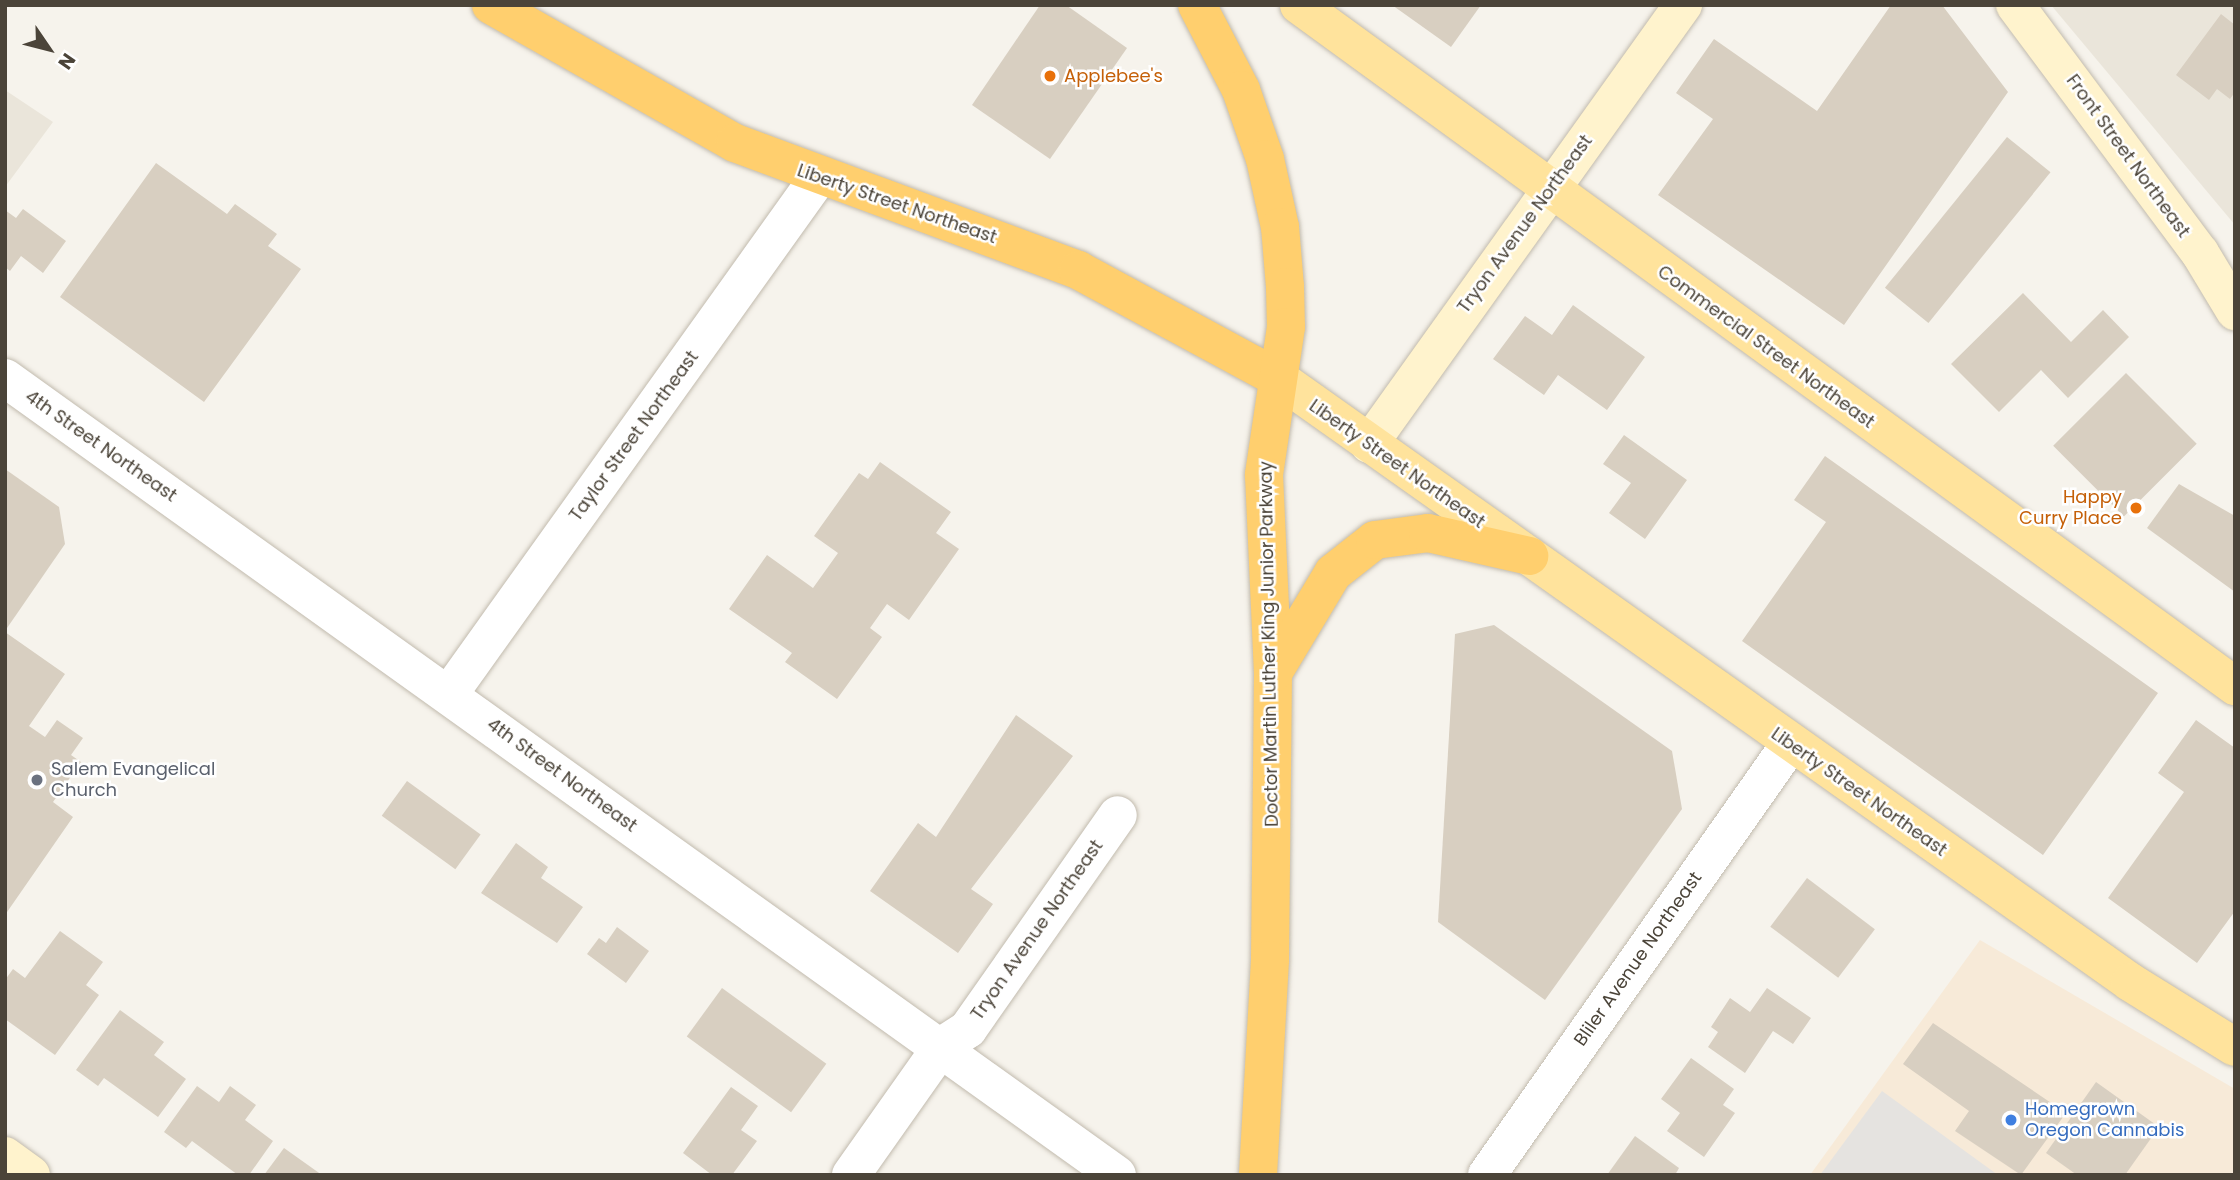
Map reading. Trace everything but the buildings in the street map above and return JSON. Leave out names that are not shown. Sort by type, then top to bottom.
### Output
[{"type":"highway","name":"Liberty Street Northeast","points":[[491,5],[674,113],[818,178],[962,224],[1078,270],[1278,378]]},
{"type":"highway","name":"Doctor Martin Luther King Junior Parkway","points":[[1197,5],[1241,90],[1274,200],[1286,327],[1264,475],[1273,673],[1270,960],[1258,1175]]},
{"type":"highway","points":[[1273,673],[1333,573],[1375,540],[1428,533],[1529,556]]},
{"type":"main road","name":"Commercial Street Northeast","points":[[1299,5],[1548,191],[2235,687]]},
{"type":"main road","name":"Liberty Street Northeast","points":[[1278,378],[1790,744],[2130,982],[2235,1047]]},
{"type":"street","name":"Tryon Avenue Northeast","points":[[1369,444],[1683,5]]},
{"type":"street","name":"Front Street Northeast","points":[[2015,5],[2200,253],[2235,312]]},
{"type":"street","name":"Taylor Street Northeast","points":[[449,694],[818,178]]},
{"type":"street","name":"4th Street Northeast","points":[[5,378],[942,1046],[1117,1175]]},
{"type":"street","name":"Bliler Avenue Northeast","points":[[1487,1175],[1790,744]]},
{"type":"street","name":"Tryon Avenue Northeast","points":[[851,1175],[942,1046],[968,1029],[1118,815]]},
{"type":"street","points":[[5,1156],[31,1175]]},
{"type":"shaded area","points":[[2051,5],[2235,5],[2235,225]]},
{"type":"shaded area","points":[[5,90],[53,122],[5,187]]},
{"type":"shaded area","points":[[1980,940],[2235,1089],[2235,1175],[1810,1175]]},
{"type":"shaded area","points":[[1882,1091],[1998,1175],[1820,1175]]},
{"type":"place","name":"Applebee's","points":[[1050,76]]},
{"type":"place","name":"Happy Curry Place","points":[[2136,508]]},
{"type":"place","name":"Salem Evangelical Church","points":[[37,780]]},
{"type":"place","name":"Homegrown Oregon Cannabis","points":[[2011,1120]]}]
